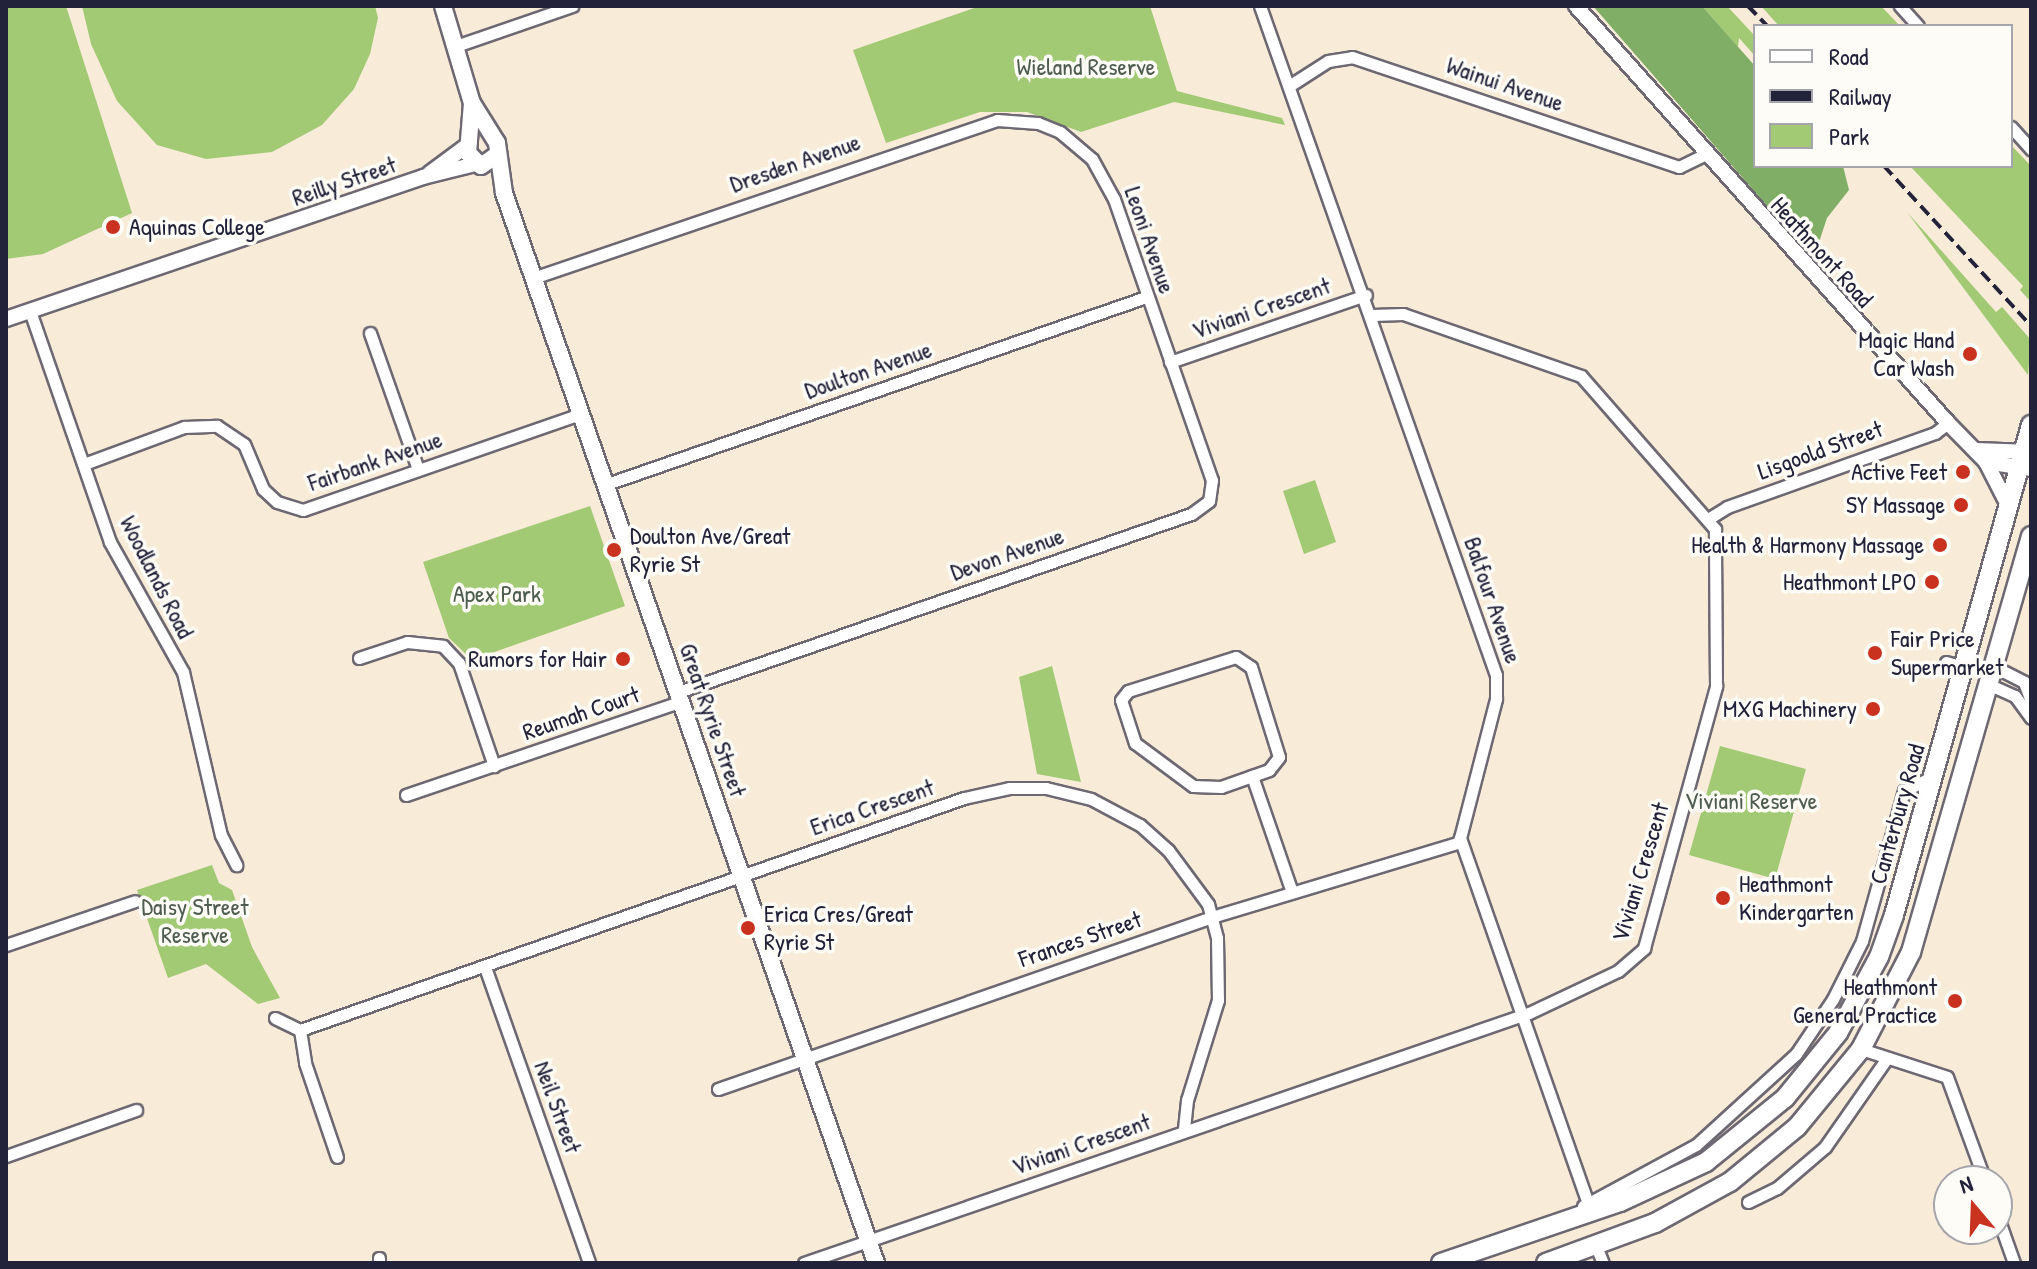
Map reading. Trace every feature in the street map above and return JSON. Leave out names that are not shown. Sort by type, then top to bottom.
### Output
[{"type":"main road","name":"Great Ryrie Street","points":[[443,6],[472,103],[496,147],[504,193],[876,1263]]},
{"type":"main road","name":"Great Ryrie Street","points":[[472,103],[470,142],[478,165],[504,193]]},
{"type":"main road","points":[[470,142],[484,134],[496,147],[478,165]]},
{"type":"main road","name":"Canterbury Road","points":[[1441,1263],[1549,1228],[1589,1208],[1669,1182],[1730,1147],[1785,1098],[1824,1051],[1879,957],[1934,776],[1954,664],[2026,460],[2031,425]]},
{"type":"main road","points":[[1546,1263],[1599,1255],[1730,1182],[1797,1127],[1861,1049],[1911,952],[2031,536]]},
{"type":"main road","points":[[1954,664],[1992,676]]},
{"type":"street","points":[[456,46],[572,6]]},
{"type":"street","name":"Balfour Avenue","points":[[1260,6],[1366,295],[1497,681],[1460,826],[1461,842],[1589,1208]]},
{"type":"street","name":"Heathmont Road","points":[[1576,6],[1948,423],[1981,456],[2008,505]]},
{"type":"street","points":[[1900,6],[1916,24]]},
{"type":"street","name":"Wainui Avenue","points":[[1289,86],[1328,61],[1352,57],[1679,167],[1708,153]]},
{"type":"street","name":"Dresden Avenue","points":[[533,278],[978,123],[1038,123],[1072,142]]},
{"type":"street","points":[[2013,129],[2031,149]]},
{"type":"street","name":"Reilly Street","points":[[423,177],[470,142]]},
{"type":"street","name":"Leoni Avenue","points":[[1072,142],[1104,178],[1170,362]]},
{"type":"street","name":"Reilly Street","points":[[6,319],[423,177],[478,165]]},
{"type":"street","name":"Viviani Crescent","points":[[1170,362],[1366,295]]},
{"type":"street","name":"Doulton Avenue","points":[[604,485],[1146,297]]},
{"type":"street","name":"Woodlands Road","points":[[30,311],[110,542],[183,672],[221,835],[236,865]]},
{"type":"street","name":"Viviani Crescent","points":[[804,1263],[1521,1015],[1618,971],[1644,948],[1716,686],[1718,543],[1708,519],[1581,376],[1403,314],[1372,315]]},
{"type":"street","points":[[370,333],[418,469]]},
{"type":"street","name":"Devon Avenue","points":[[680,696],[1203,507],[1212,495],[1212,480],[1170,362]]},
{"type":"street","name":"Fairbank Avenue","points":[[84,464],[184,427],[217,426],[244,444],[263,489],[277,502],[303,510],[580,414]]},
{"type":"street","name":"Lisgoold Street","points":[[1708,519],[1727,507],[1935,433],[1948,423]]},
{"type":"street","points":[[1981,456],[2026,460]]},
{"type":"street","points":[[359,658],[407,642],[443,646],[459,663],[494,766]]},
{"type":"street","points":[[1220,660],[1245,660],[1279,751],[1273,767],[1252,776],[1210,788],[1184,780],[1133,741],[1122,696],[1220,660]]},
{"type":"street","points":[[1992,676],[2024,682]]},
{"type":"street","points":[[1992,676],[2015,696],[2031,718]]},
{"type":"street","points":[[2015,696],[2024,682]]},
{"type":"street","points":[[2024,682],[2031,701]]},
{"type":"street","name":"Reumah Court","points":[[406,795],[494,766],[680,696]]},
{"type":"street","points":[[1252,776],[1292,892]]},
{"type":"street","name":"Erica Crescent","points":[[300,1030],[964,798],[1046,788],[1091,799],[1140,825],[1179,863],[1212,917],[1218,1000],[1187,1100],[1184,1131]]},
{"type":"street","name":"Frances Street","points":[[718,1089],[1212,917],[1461,842]]},
{"type":"street","points":[[6,945],[135,901]]},
{"type":"street","name":"Neil Street","points":[[485,967],[589,1263]]},
{"type":"street","points":[[275,1018],[300,1030],[305,1063],[337,1157]]},
{"type":"street","points":[[1861,1049],[1947,1077],[1979,1165]]},
{"type":"street","points":[[1748,1202],[1777,1188],[1825,1147],[1887,1058]]},
{"type":"street","points":[[6,1156],[136,1110]]},
{"type":"green space","points":[[6,6],[66,6],[132,213],[43,254],[6,259]]},
{"type":"green space","points":[[82,6],[375,6],[378,18],[370,54],[354,89],[322,125],[272,152],[206,159],[157,145],[117,101],[91,44]]},
{"type":"green space","name":"Wieland Reserve","points":[[980,6],[1150,6],[1177,91],[1282,118],[1285,125],[1174,102],[1081,132],[1027,112],[980,112],[886,143],[853,50]]},
{"type":"green space","points":[[1593,6],[1702,6],[1753,64],[1753,168],[1844,168],[1849,190],[1827,218],[1818,245],[1809,254]]},
{"type":"green space","points":[[1702,6],[1727,6],[1753,34],[1753,54],[1739,38],[1738,47]]},
{"type":"green space","points":[[1761,6],[1881,6],[1898,24],[1777,24]]},
{"type":"green space","points":[[2013,147],[2031,166],[2031,302],[2020,290],[2023,286],[1912,168],[2013,168]]},
{"type":"green space","points":[[1907,212],[1996,312],[2002,307],[2031,340],[2028,375]]},
{"type":"green space","points":[[1315,480],[1336,542],[1304,554],[1283,491]]},
{"type":"green space","name":"Apex Park","points":[[590,506],[625,606],[472,660],[449,638],[423,562]]},
{"type":"green space","points":[[1052,666],[1081,782],[1037,774],[1019,677]]},
{"type":"green space","name":"Viviani Reserve","points":[[1720,746],[1806,769],[1775,879],[1689,855]]},
{"type":"green space","name":"Daisy Street Reserve","points":[[212,865],[219,883],[232,890],[252,947],[280,998],[258,1004],[206,964],[168,978],[137,890]]},
{"type":"railway","points":[[1748,6],[1765,24]]},
{"type":"railway","points":[[1886,168],[2031,326]]},
{"type":"place","name":"Aquinas College","points":[[113,227]]},
{"type":"place","name":"Magic Hand Car Wash","points":[[1970,354]]},
{"type":"place","name":"Active Feet","points":[[1963,472]]},
{"type":"place","name":"SY Massage","points":[[1961,505]]},
{"type":"place","name":"Health & Harmony Massage","points":[[1940,545]]},
{"type":"place","name":"Doulton Ave/Great Ryrie St","points":[[614,550]]},
{"type":"place","name":"Heathmont LPO","points":[[1932,582]]},
{"type":"place","name":"Fair Price Supermarket","points":[[1875,653]]},
{"type":"place","name":"Rumors for Hair","points":[[623,659]]},
{"type":"place","name":"MXG Machinery","points":[[1873,709]]},
{"type":"place","name":"Heathmont Kindergarten","points":[[1723,898]]},
{"type":"place","name":"Erica Cres/Great Ryrie St","points":[[748,928]]},
{"type":"place","name":"Heathmont General Practice","points":[[1955,1001]]}]
